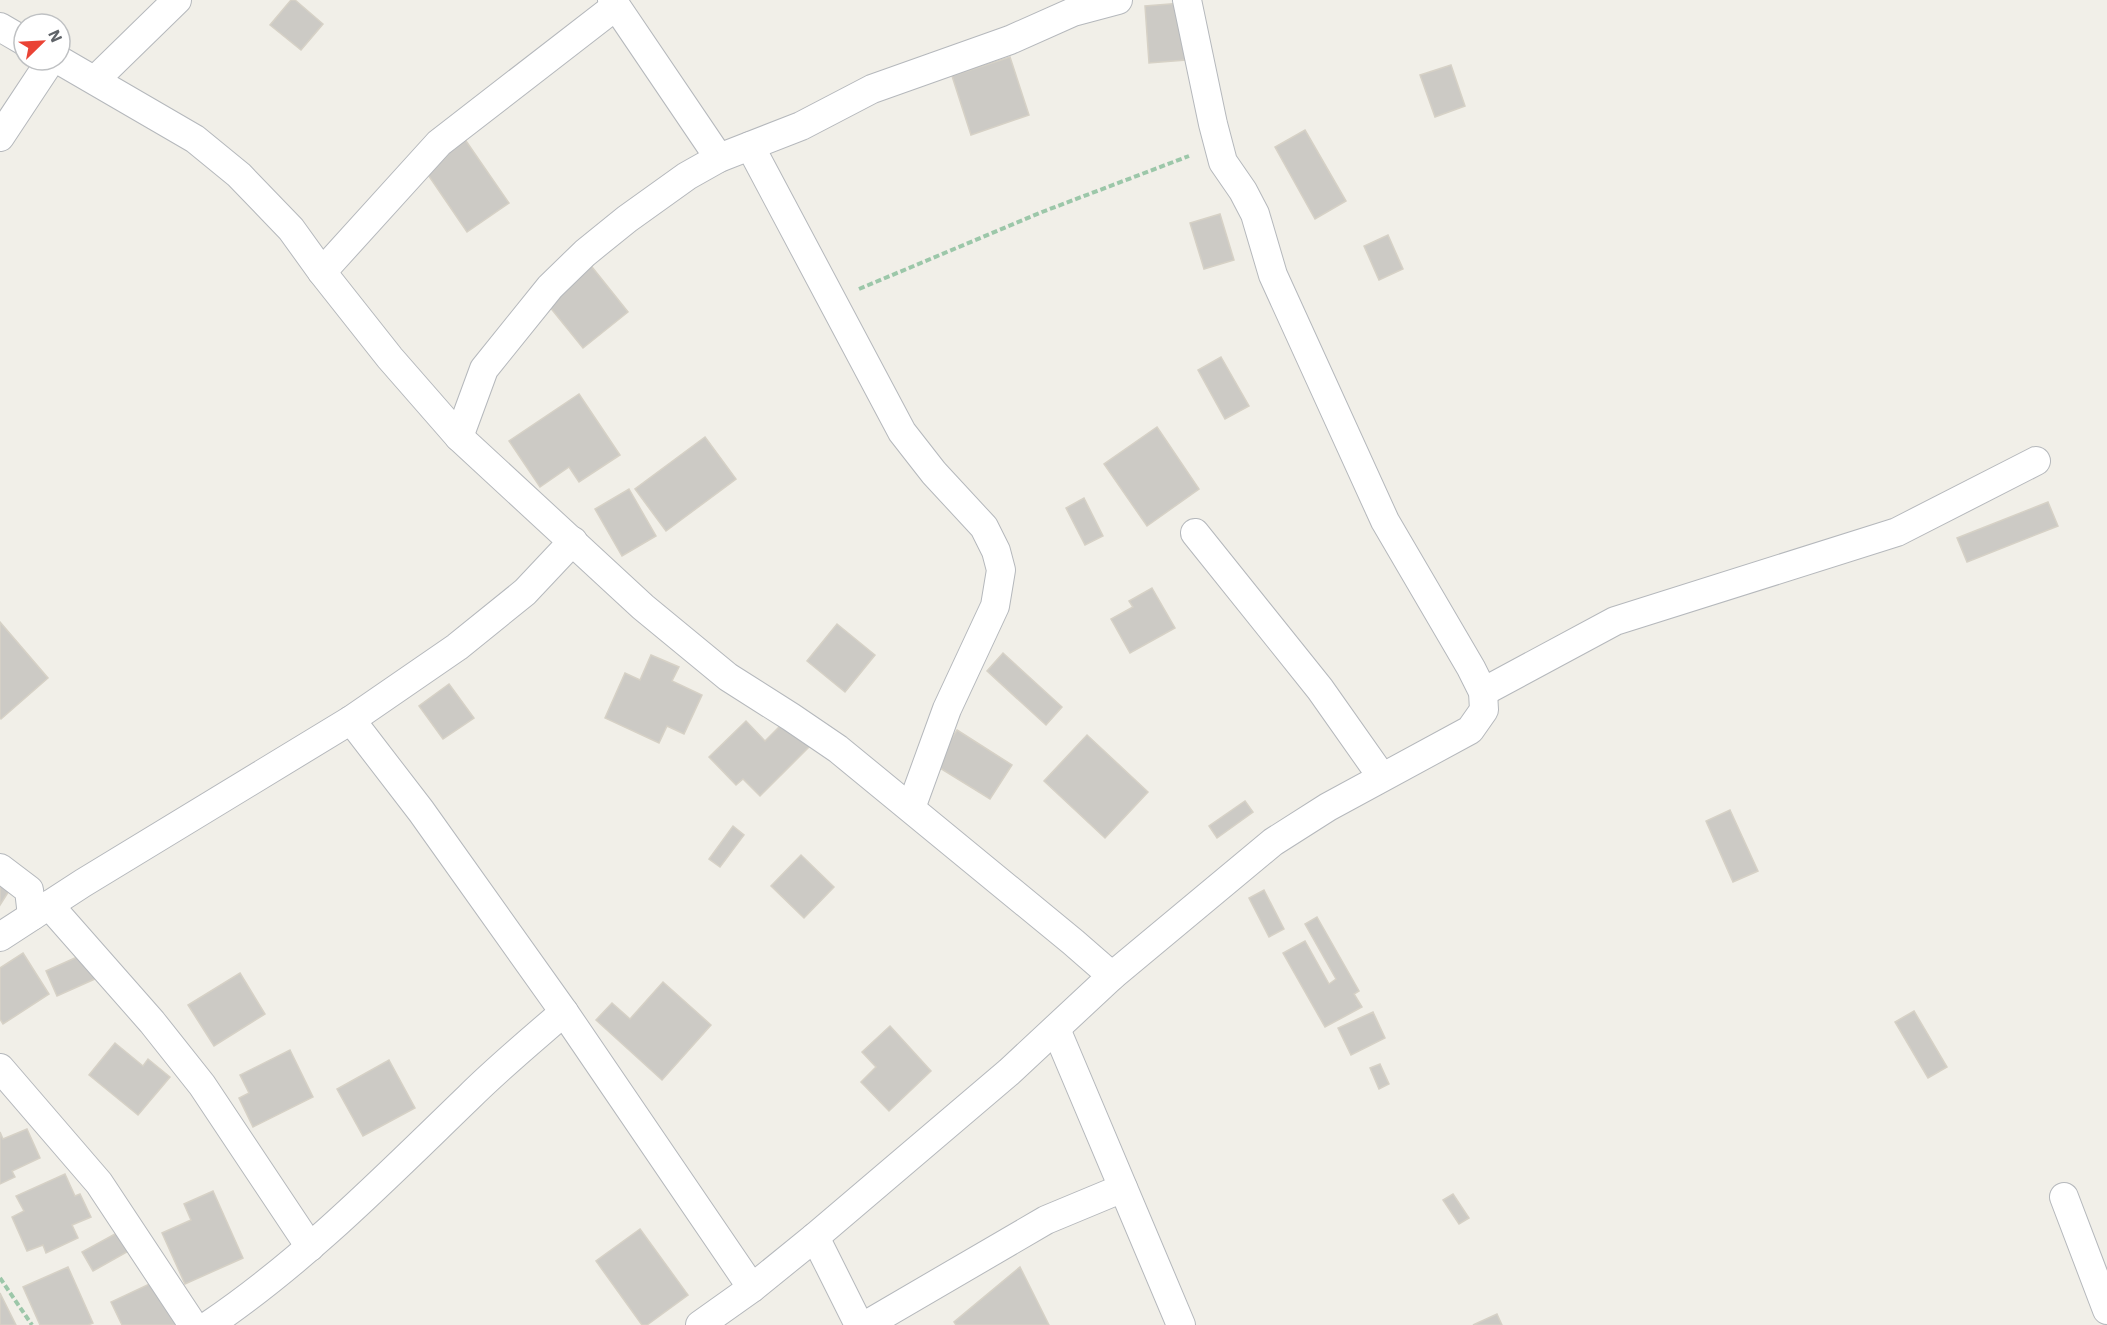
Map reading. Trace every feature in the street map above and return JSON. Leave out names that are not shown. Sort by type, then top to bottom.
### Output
[{"type":"street","points":[[95,80],[177,0]]},
{"type":"street","points":[[459,437],[484,369],[550,287],[585,253],[627,219],[687,176],[719,158],[801,126],[872,89],[1010,40],[1073,12],[1118,0]]},
{"type":"street","points":[[700,1325],[752,1288],[815,1237],[1009,1072],[1112,976],[1273,842],[1382,777],[1470,729],[1484,710],[1483,692],[1385,521],[1284,301],[1273,275],[1255,214],[1243,191],[1223,162],[1187,0]]},
{"type":"street","points":[[322,272],[440,143],[614,3],[719,158]]},
{"type":"street","points":[[72,67],[195,139],[239,175],[291,228],[322,272],[390,358],[459,437],[643,607],[728,677],[837,749],[1112,976]]},
{"type":"street","points":[[0,137],[43,72]]},
{"type":"street","points":[[750,146],[902,432],[934,474],[984,527],[996,551],[1001,570],[995,606],[947,709],[910,808]]},
{"type":"street","points":[[1483,692],[1615,621],[1897,532],[2036,461]]},
{"type":"street","points":[[1195,532],[1320,689],[1382,777]]},
{"type":"street","points":[[0,937],[351,720],[474,633],[525,592],[573,541]]},
{"type":"street","points":[[351,720],[421,811],[564,1012],[752,1288]]},
{"type":"street","points":[[0,868],[29,890],[41,910],[152,1022],[202,1085],[310,1247]]},
{"type":"street","points":[[209,1325],[310,1247],[416,1150],[470,1096],[564,1012]]},
{"type":"street","points":[[1056,1029],[1181,1325]]},
{"type":"street","points":[[0,1068],[99,1183],[193,1325]]},
{"type":"street","points":[[866,1325],[1046,1220],[1123,1188]]},
{"type":"street","points":[[2064,1197],[2107,1310]]},
{"type":"street","points":[[815,1237],[859,1325]]},
{"type":"path","points":[[832,300],[1042,212],[1218,146]]},
{"type":"path","points":[[0,1278],[32,1325]]},
{"type":"building","points":[[291,0],[295,0],[323,24],[301,50],[270,25]]},
{"type":"building","points":[[1182,3],[1186,60],[1149,63],[1145,6]]},
{"type":"building","points":[[1010,57],[1029,115],[971,135],[952,76]]},
{"type":"building","points":[[1451,65],[1465,106],[1435,117],[1420,75]]},
{"type":"building","points":[[1305,130],[1346,201],[1315,219],[1275,147]]},
{"type":"building","points":[[464,138],[509,203],[467,232],[422,166]]},
{"type":"building","points":[[1220,214],[1234,260],[1204,269],[1190,223]]},
{"type":"building","points":[[1388,235],[1403,269],[1379,280],[1364,246]]},
{"type":"building","points":[[588,262],[628,312],[583,348],[549,306]]},
{"type":"building","points":[[1221,357],[1249,406],[1225,419],[1198,370]]},
{"type":"building","points":[[579,394],[620,455],[579,482],[569,467],[540,487],[509,441]]},
{"type":"building","points":[[1157,427],[1199,489],[1147,526],[1104,464]]},
{"type":"building","points":[[705,437],[736,479],[666,531],[635,489]]},
{"type":"building","points":[[629,489],[656,536],[622,556],[595,509]]},
{"type":"building","points":[[1084,498],[1103,536],[1085,545],[1066,508]]},
{"type":"building","points":[[2048,502],[2058,526],[1967,562],[1957,538]]},
{"type":"building","points":[[1152,588],[1175,628],[1130,653],[1111,619],[1133,607],[1129,601]]},
{"type":"building","points":[[0,622],[48,678],[1,719],[0,718]]},
{"type":"building","points":[[837,624],[875,655],[845,692],[807,661]]},
{"type":"building","points":[[1003,653],[1062,707],[1046,725],[987,671]]},
{"type":"building","points":[[651,655],[679,667],[672,681],[702,695],[684,734],[667,726],[659,743],[605,718],[625,673],[640,680]]},
{"type":"building","points":[[449,684],[474,718],[443,739],[419,706]]},
{"type":"building","points":[[786,720],[811,745],[760,796],[743,779],[736,785],[709,757],[746,721],[765,741]]},
{"type":"building","points":[[957,730],[1012,765],[990,799],[935,765]]},
{"type":"building","points":[[1087,735],[1148,792],[1105,838],[1044,781]]},
{"type":"building","points":[[1245,801],[1253,812],[1217,838],[1209,826]]},
{"type":"building","points":[[1730,810],[1758,871],[1733,882],[1706,821]]},
{"type":"building","points":[[733,826],[744,835],[720,867],[709,859]]},
{"type":"building","points":[[801,855],[834,887],[804,918],[771,886]]},
{"type":"building","points":[[0,874],[14,883],[0,905]]},
{"type":"building","points":[[1264,890],[1284,929],[1269,937],[1249,898]]},
{"type":"building","points":[[1317,917],[1359,991],[1354,994],[1362,1007],[1325,1027],[1283,953],[1305,941],[1329,984],[1336,979],[1305,924]]},
{"type":"building","points":[[23,953],[49,994],[3,1024],[0,1019],[0,968]]},
{"type":"building","points":[[86,953],[97,978],[57,996],[46,971]]},
{"type":"building","points":[[240,973],[265,1014],[214,1046],[188,1005]]},
{"type":"building","points":[[663,982],[711,1025],[662,1080],[596,1020],[612,1003],[630,1019]]},
{"type":"building","points":[[1914,1011],[1947,1067],[1928,1078],[1895,1022]]},
{"type":"building","points":[[1373,1012],[1385,1038],[1351,1055],[1338,1028]]},
{"type":"building","points":[[890,1026],[931,1071],[889,1111],[861,1082],[876,1067],[862,1052]]},
{"type":"building","points":[[115,1043],[143,1066],[148,1059],[170,1077],[138,1115],[89,1075]]},
{"type":"building","points":[[290,1050],[313,1097],[253,1127],[239,1098],[249,1093],[240,1075]]},
{"type":"building","points":[[389,1060],[415,1108],[363,1136],[337,1089]]},
{"type":"building","points":[[1380,1064],[1389,1084],[1379,1089],[1370,1068]]},
{"type":"building","points":[[27,1129],[40,1158],[12,1171],[15,1177],[0,1184],[0,1132],[3,1139]]},
{"type":"building","points":[[65,1174],[75,1196],[80,1194],[91,1217],[72,1225],[78,1238],[46,1253],[43,1245],[27,1251],[12,1217],[24,1211],[16,1196]]},
{"type":"building","points":[[213,1191],[243,1258],[185,1284],[162,1233],[191,1220],[184,1204]]},
{"type":"building","points":[[1453,1194],[1469,1218],[1459,1224],[1443,1200]]},
{"type":"building","points":[[124,1229],[134,1248],[93,1271],[82,1252]]},
{"type":"building","points":[[640,1229],[688,1295],[647,1325],[642,1325],[596,1261]]},
{"type":"building","points":[[68,1267],[93,1323],[88,1325],[40,1325],[23,1287]]},
{"type":"building","points":[[1020,1267],[1049,1325],[956,1325],[954,1322]]},
{"type":"building","points":[[158,1280],[179,1325],[122,1325],[111,1302]]},
{"type":"building","points":[[0,1293],[16,1325],[0,1325]]},
{"type":"building","points":[[1497,1314],[1502,1325],[1473,1325]]}]
